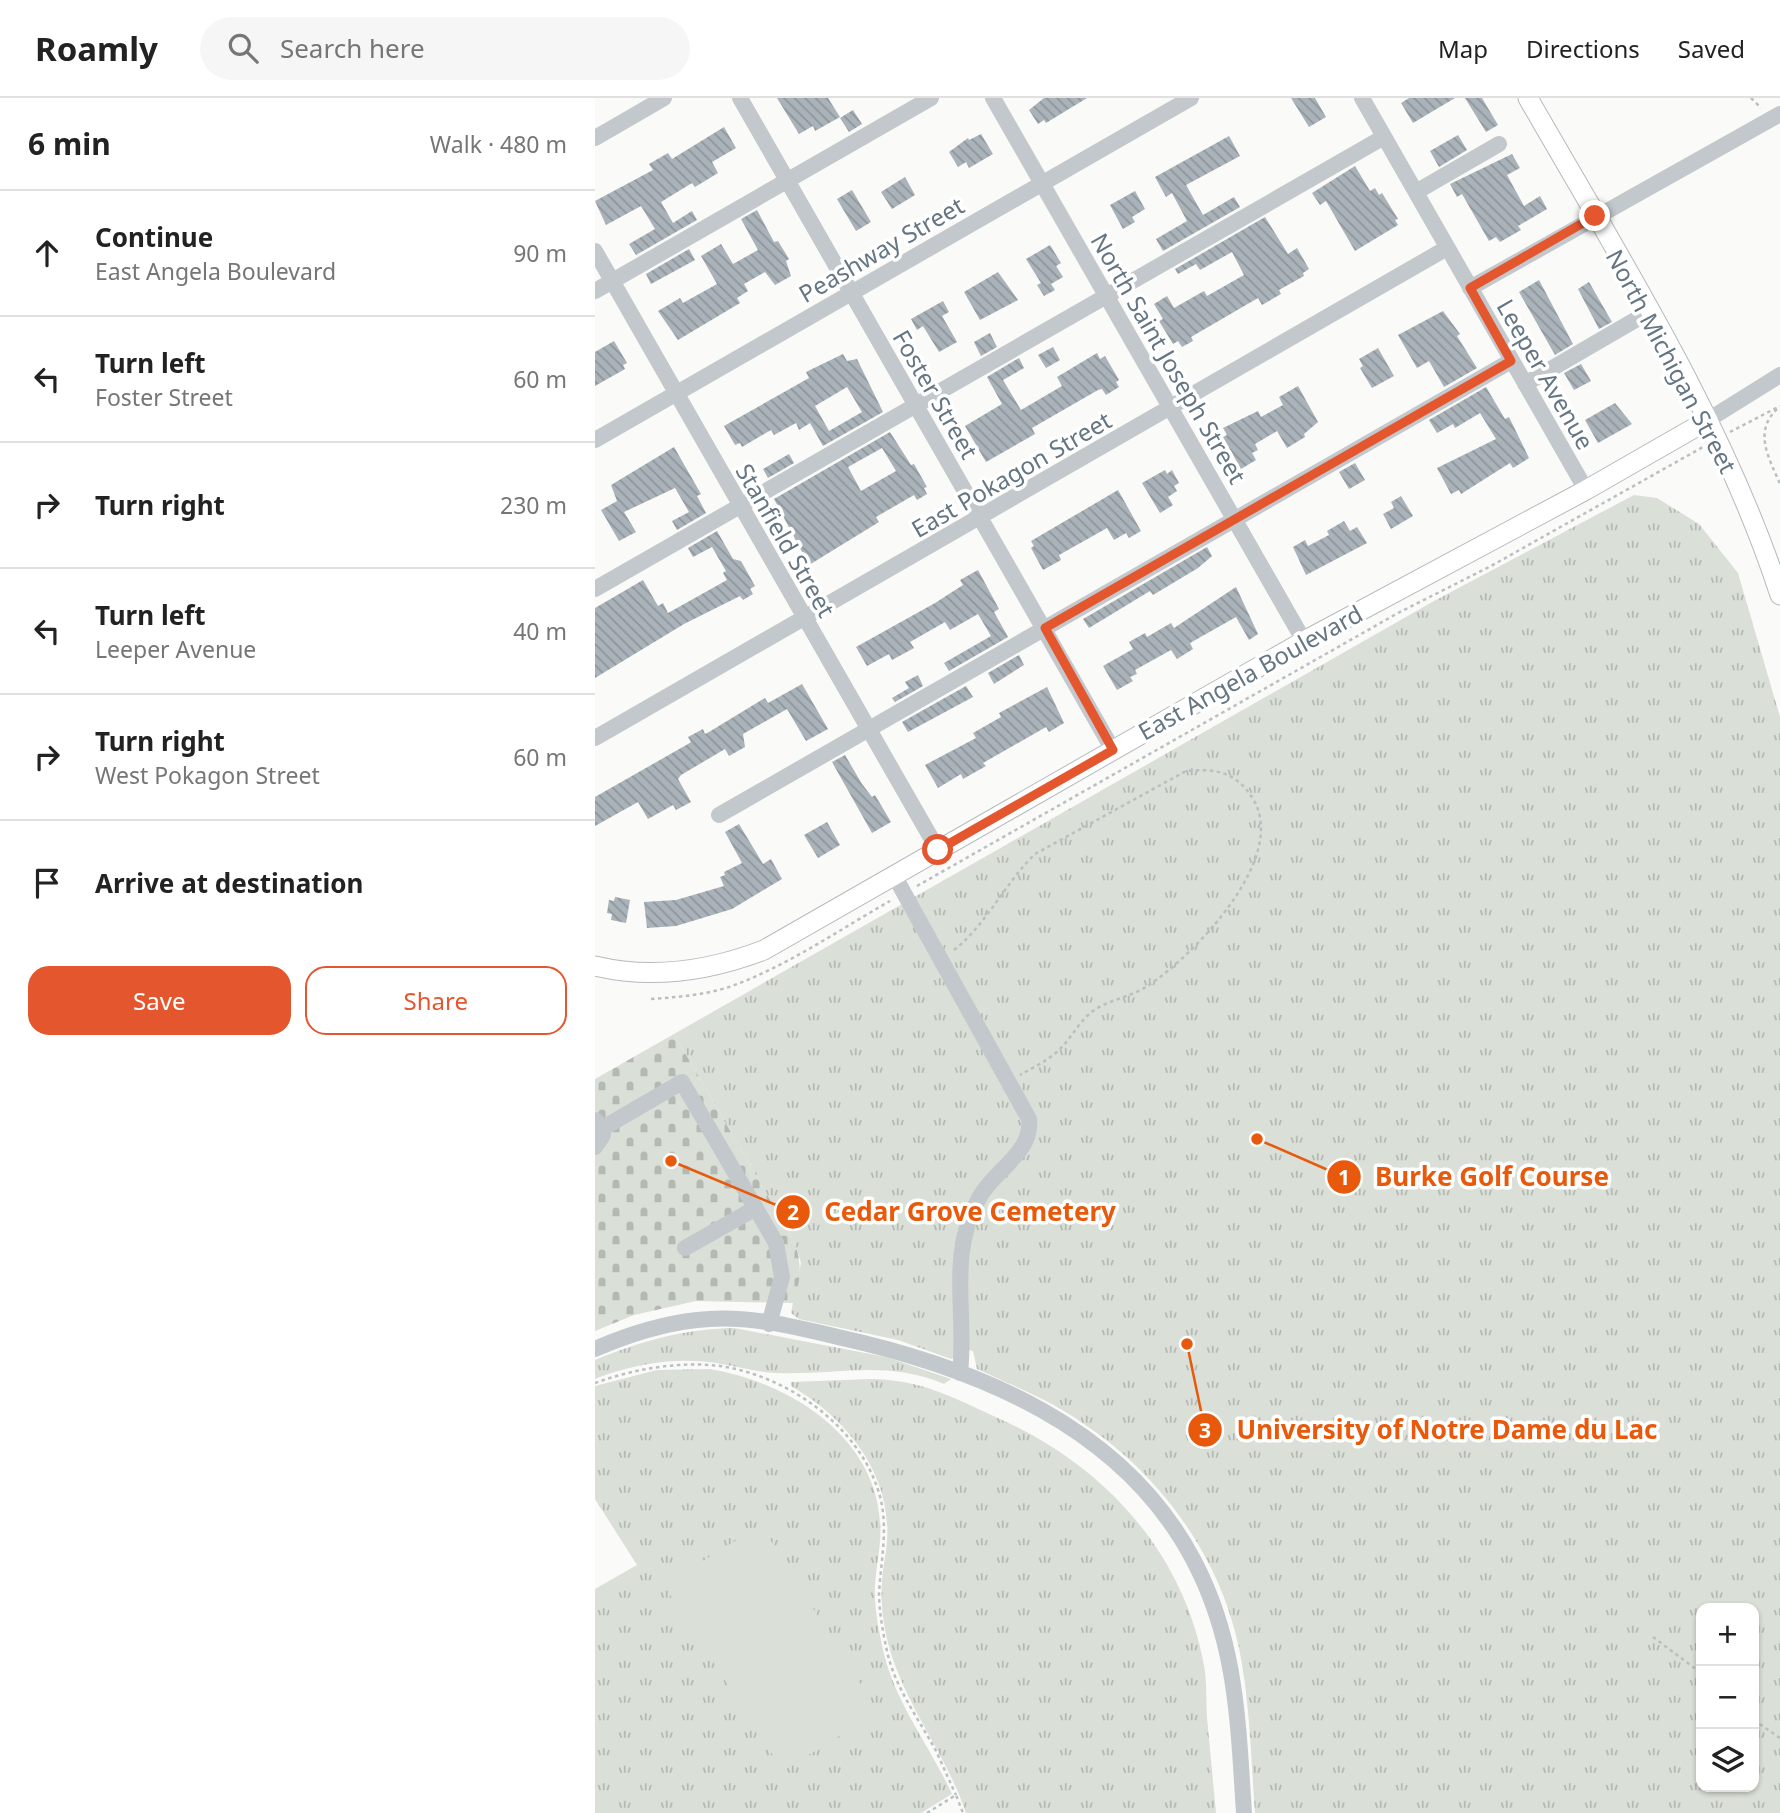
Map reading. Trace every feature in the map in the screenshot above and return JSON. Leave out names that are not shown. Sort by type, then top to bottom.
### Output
[{"type":"main road","name":"North Michigan Street","points":[[1528,98],[1707,420],[1754,523],[1780,595]]},
{"type":"main road","name":"East Angela Boulevard","points":[[595,966],[659,974],[697,970],[764,950],[1304,641],[1586,490],[1707,420]]},
{"type":"street","points":[[595,138],[664,98]]},
{"type":"street","name":"Foster Street","points":[[740,98],[1113,750]]},
{"type":"street","points":[[595,291],[931,98]]},
{"type":"street","name":"North Saint Joseph Street","points":[[993,98],[1304,641]]},
{"type":"street","name":"Peashway Street","points":[[595,440],[1191,98]]},
{"type":"street","name":"Leeper Avenue","points":[[1361,98],[1586,490]]},
{"type":"street","points":[[1470,288],[1772,113]]},
{"type":"street","points":[[595,589],[1384,137]]},
{"type":"street","points":[[1416,192],[1499,144]]},
{"type":"street","name":"East Pokagon Street","points":[[595,738],[1447,248]]},
{"type":"street","name":"Stanfield Street","points":[[595,251],[938,850]]},
{"type":"street","points":[[1525,384],[1649,312]]},
{"type":"street","points":[[719,815],[1511,361]]},
{"type":"street","points":[[1707,420],[1780,375]]},
{"type":"street","points":[[894,875],[1029,1119],[1030,1130],[1022,1148],[979,1197],[967,1228],[957,1281],[963,1348],[960,1373]]},
{"type":"street","points":[[595,1147],[601,1142],[599,1124],[682,1082],[776,1243],[781,1259],[782,1277],[769,1324]]},
{"type":"street","points":[[685,1248],[756,1208]]},
{"type":"street","points":[[595,1349],[640,1332],[698,1319],[769,1324],[901,1351],[989,1383],[1082,1433],[1145,1490],[1170,1520],[1212,1597],[1234,1676],[1244,1813]]},
{"type":"path","points":[[1751,98],[1772,113]]},
{"type":"path","points":[[1746,423],[1780,406]]},
{"type":"path","points":[[1780,406],[1769,416],[1763,442],[1780,484]]},
{"type":"path","points":[[651,999],[697,994],[729,987],[752,978],[1398,613],[1491,566],[1691,454]]},
{"type":"path","points":[[940,959],[963,943],[1015,873],[1035,854],[1185,771],[1210,768],[1229,774],[1253,799],[1259,812],[1261,833],[1253,863],[1211,931],[1146,987],[1094,1010],[1059,1050],[1008,1082]]},
{"type":"path","points":[[595,1383],[629,1371],[680,1366],[721,1367],[769,1381],[801,1397],[835,1422],[870,1468],[879,1494],[885,1526],[879,1596],[887,1654],[906,1699],[963,1813]]},
{"type":"path","points":[[1654,1637],[1696,1668]]},
{"type":"path","points":[[1759,1723],[1780,1738]]},
{"type":"path","points":[[927,1813],[956,1795]]},
{"type":"green space","points":[[1634,495],[1657,498],[1699,524],[1738,573],[1780,717],[1780,1813],[1255,1813],[1248,1709],[1239,1648],[1217,1581],[1182,1520],[1136,1466],[1109,1443],[1056,1407],[977,1369],[973,1351],[958,1347],[957,1356],[951,1359],[898,1340],[799,1319],[791,1313],[801,1263],[795,1243],[674,1034],[1434,601]]},
{"type":"green space","points":[[674,1034],[795,1243],[800,1266],[796,1295],[793,1303],[696,1301],[634,1315],[595,1331],[595,1079]]},
{"type":"green space","points":[[734,1328],[886,1357],[951,1379],[944,1384],[922,1376],[880,1370],[775,1373],[701,1361],[670,1361],[624,1369],[595,1379],[595,1360],[612,1353],[680,1334]]},
{"type":"green space","points":[[710,1369],[769,1386],[797,1400],[845,1439],[862,1463],[874,1491],[880,1522],[875,1595],[884,1654],[905,1708],[952,1794],[921,1813],[595,1813],[595,1589],[637,1565],[595,1499],[595,1386],[657,1370]]},
{"type":"green space","points":[[870,1379],[906,1383],[937,1391],[1037,1438],[1104,1487],[1133,1517],[1157,1549],[1178,1585],[1193,1624],[1205,1671],[1216,1813],[966,1813],[949,1772],[906,1692],[888,1642],[882,1599],[887,1524],[878,1481],[857,1443],[843,1427],[827,1411],[791,1386],[791,1382]]},
{"type":"green space","points":[[761,1525],[878,1712],[783,1771],[664,1585]]},
{"type":"building","points":[[777,98],[828,98],[840,117],[815,131],[813,126],[799,134]]},
{"type":"building","points":[[1044,98],[1087,98],[1046,123],[1044,120],[1038,124],[1029,110]]},
{"type":"building","points":[[1291,98],[1315,98],[1326,117],[1309,127]]},
{"type":"building","points":[[1409,98],[1455,98],[1413,123],[1401,103]]},
{"type":"building","points":[[1465,98],[1482,98],[1498,125],[1486,132]]},
{"type":"building","points":[[853,110],[862,124],[849,132],[840,118]]},
{"type":"building","points":[[724,127],[736,148],[712,162],[718,173],[695,187],[692,183],[661,202],[673,223],[692,211],[697,220],[636,255],[629,244],[655,229],[641,206],[606,225],[595,201],[653,170],[649,164],[668,153],[672,159]]},
{"type":"building","points":[[981,134],[993,154],[969,168],[966,162],[958,167],[949,152],[968,138],[969,140]]},
{"type":"building","points":[[1458,135],[1467,150],[1439,167],[1430,151]]},
{"type":"building","points":[[1229,136],[1240,156],[1186,185],[1203,215],[1234,197],[1240,207],[1163,251],[1156,239],[1187,221],[1172,193],[1166,197],[1155,177]]},
{"type":"building","points":[[1512,154],[1520,168],[1507,175],[1524,206],[1540,196],[1547,209],[1518,226],[1521,230],[1500,242],[1496,237],[1489,241],[1462,194],[1457,197],[1450,184]]},
{"type":"building","points":[[1355,166],[1370,191],[1375,188],[1379,195],[1382,193],[1398,219],[1395,220],[1398,225],[1355,251],[1326,201],[1320,205],[1312,193]]},
{"type":"building","points":[[905,177],[915,195],[892,209],[881,192]]},
{"type":"building","points":[[852,190],[871,222],[856,231],[837,199]]},
{"type":"building","points":[[1135,191],[1145,209],[1132,217],[1135,222],[1123,229],[1110,205]]},
{"type":"building","points":[[757,210],[774,242],[778,241],[789,259],[786,261],[791,276],[775,285],[765,272],[744,284],[748,291],[737,298],[740,303],[678,340],[658,311],[680,298],[683,303],[717,284],[701,256],[721,244],[733,264],[758,250],[741,219]]},
{"type":"building","points":[[1265,217],[1288,254],[1297,248],[1309,269],[1303,273],[1304,276],[1279,290],[1281,294],[1262,305],[1258,298],[1191,337],[1193,341],[1182,347],[1178,341],[1173,344],[1159,321],[1163,319],[1154,304],[1167,296],[1174,308],[1204,291],[1207,296],[1244,275],[1232,252],[1200,270],[1196,264],[1178,274],[1175,269]]},
{"type":"building","points":[[1050,245],[1061,263],[1056,266],[1063,277],[1051,284],[1055,290],[1044,296],[1037,285],[1041,283],[1026,259]]},
{"type":"building","points":[[689,249],[695,260],[651,284],[646,274]]},
{"type":"building","points":[[998,272],[1018,300],[980,320],[964,292]]},
{"type":"building","points":[[1539,280],[1573,344],[1555,355],[1519,292]]},
{"type":"building","points":[[1589,282],[1612,322],[1599,329],[1578,289]]},
{"type":"building","points":[[943,301],[949,312],[942,316],[957,342],[939,352],[923,326],[917,330],[911,319]]},
{"type":"building","points":[[1443,311],[1460,334],[1457,336],[1477,368],[1444,387],[1429,361],[1417,368],[1398,335]]},
{"type":"building","points":[[990,333],[997,347],[981,356],[974,342]]},
{"type":"building","points":[[614,341],[627,363],[623,365],[625,369],[595,386],[595,352]]},
{"type":"building","points":[[1053,347],[1060,360],[1046,368],[1038,355]]},
{"type":"building","points":[[1378,348],[1394,376],[1372,388],[1360,368],[1363,366],[1359,359]]},
{"type":"building","points":[[1097,353],[1100,359],[1105,356],[1119,380],[1116,382],[1119,387],[1106,395],[1102,389],[1098,390],[1032,428],[1035,434],[986,462],[965,426],[1002,404],[987,377],[1019,358],[1024,368],[1003,380],[1021,410],[1062,386],[1057,377]]},
{"type":"building","points":[[843,354],[847,361],[857,359],[883,412],[823,446],[810,423],[799,430],[796,423],[774,435],[771,430],[742,447],[740,443],[735,445],[724,426],[809,378],[806,372]],"holes":[[[847,387],[862,412],[829,431],[815,406]]]},
{"type":"building","points":[[1581,364],[1591,381],[1574,390],[1564,373]]},
{"type":"building","points":[[1298,386],[1318,422],[1304,434],[1305,437],[1287,448],[1277,431],[1255,444],[1258,450],[1252,453],[1256,460],[1241,469],[1223,437],[1227,435],[1223,428],[1258,411],[1261,417],[1283,405],[1279,397]]},
{"type":"building","points":[[1486,387],[1505,419],[1509,417],[1529,458],[1513,468],[1510,463],[1461,494],[1459,490],[1451,494],[1437,468],[1496,439],[1480,413],[1455,428],[1453,424],[1437,433],[1429,420]]},
{"type":"building","points":[[1615,403],[1632,424],[1598,443],[1585,420]]},
{"type":"building","points":[[890,432],[927,487],[924,488],[927,494],[917,500],[914,495],[876,517],[879,522],[809,565],[774,499]],"holes":[[[882,448],[896,471],[861,491],[848,467]]]},
{"type":"building","points":[[674,447],[701,494],[697,496],[706,513],[677,530],[672,521],[689,512],[675,488],[624,512],[636,532],[619,541],[601,510],[617,501],[611,485]]},
{"type":"building","points":[[789,454],[794,463],[768,478],[763,469]]},
{"type":"building","points":[[1355,463],[1365,480],[1349,489],[1339,472]]},
{"type":"building","points":[[1165,470],[1167,474],[1172,470],[1179,483],[1174,486],[1177,491],[1168,497],[1173,505],[1160,513],[1142,483]]},
{"type":"building","points":[[1118,490],[1141,531],[1129,538],[1126,533],[1114,540],[1107,528],[1059,555],[1061,560],[1043,570],[1031,548],[1034,546],[1031,541]]},
{"type":"building","points":[[1401,496],[1413,516],[1391,529],[1383,514],[1394,508],[1391,502]]},
{"type":"building","points":[[1344,521],[1350,531],[1357,527],[1367,543],[1306,575],[1293,547],[1305,540],[1308,546],[1329,535],[1327,531]]},
{"type":"building","points":[[717,531],[733,559],[741,561],[755,586],[750,589],[753,594],[743,600],[740,596],[684,624],[595,678],[595,608],[643,580],[658,606],[663,603],[668,613],[727,580],[723,573],[726,571],[712,547],[693,557],[688,548]]},
{"type":"building","points":[[1207,547],[1212,556],[1198,568],[1153,595],[1150,591],[1089,628],[1083,619]]},
{"type":"building","points":[[978,570],[999,609],[994,612],[1008,637],[949,671],[944,663],[991,636],[978,614],[950,630],[945,622],[910,642],[914,648],[892,660],[889,654],[867,666],[856,647],[935,603],[963,585],[960,580]]},
{"type":"building","points":[[1236,587],[1258,634],[1249,640],[1236,617],[1190,643],[1193,649],[1177,659],[1171,650],[1135,670],[1137,674],[1130,677],[1133,681],[1117,690],[1103,666],[1133,649],[1129,642],[1145,633],[1147,637],[1171,623],[1174,628]]},
{"type":"building","points":[[1019,655],[1024,665],[994,684],[988,673]]},
{"type":"building","points":[[918,675],[923,686],[895,702],[892,698],[909,688],[905,682]]},
{"type":"building","points":[[802,684],[828,729],[806,741],[787,709],[743,734],[745,747],[729,756],[725,749],[681,775],[678,779],[691,802],[676,810],[673,805],[648,819],[638,802],[595,826],[595,797],[688,744],[691,742],[688,737],[703,729],[705,734],[765,698],[768,703]]},
{"type":"building","points":[[966,686],[973,697],[908,732],[902,722]]},
{"type":"building","points":[[1047,687],[1064,723],[1049,732],[1046,727],[983,763],[986,766],[963,779],[961,774],[938,788],[925,765],[976,738],[973,733],[1001,717],[999,713]]},
{"type":"building","points":[[845,755],[862,784],[872,797],[875,795],[891,822],[872,833],[832,762]]},
{"type":"building","points":[[827,822],[840,845],[818,858],[804,835]]},
{"type":"building","points":[[739,824],[763,864],[771,859],[782,879],[732,909],[676,926],[647,928],[644,902],[676,900],[724,886],[720,877],[742,863],[725,832]]},
{"type":"building","points":[[615,897],[630,900],[626,923],[611,920],[612,914],[607,913],[609,900],[614,901]]},
{"type":"place","name":"Burke Golf Course","points":[[1257,1139]]},
{"type":"place","name":"Cedar Grove Cemetery","points":[[671,1161]]},
{"type":"place","name":"University of Notre Dame du Lac","points":[[1187,1344]]},
{"type":"route","points":[[938,850],[1113,750],[1045,628],[1511,361],[1470,288],[1595,216]]}]
